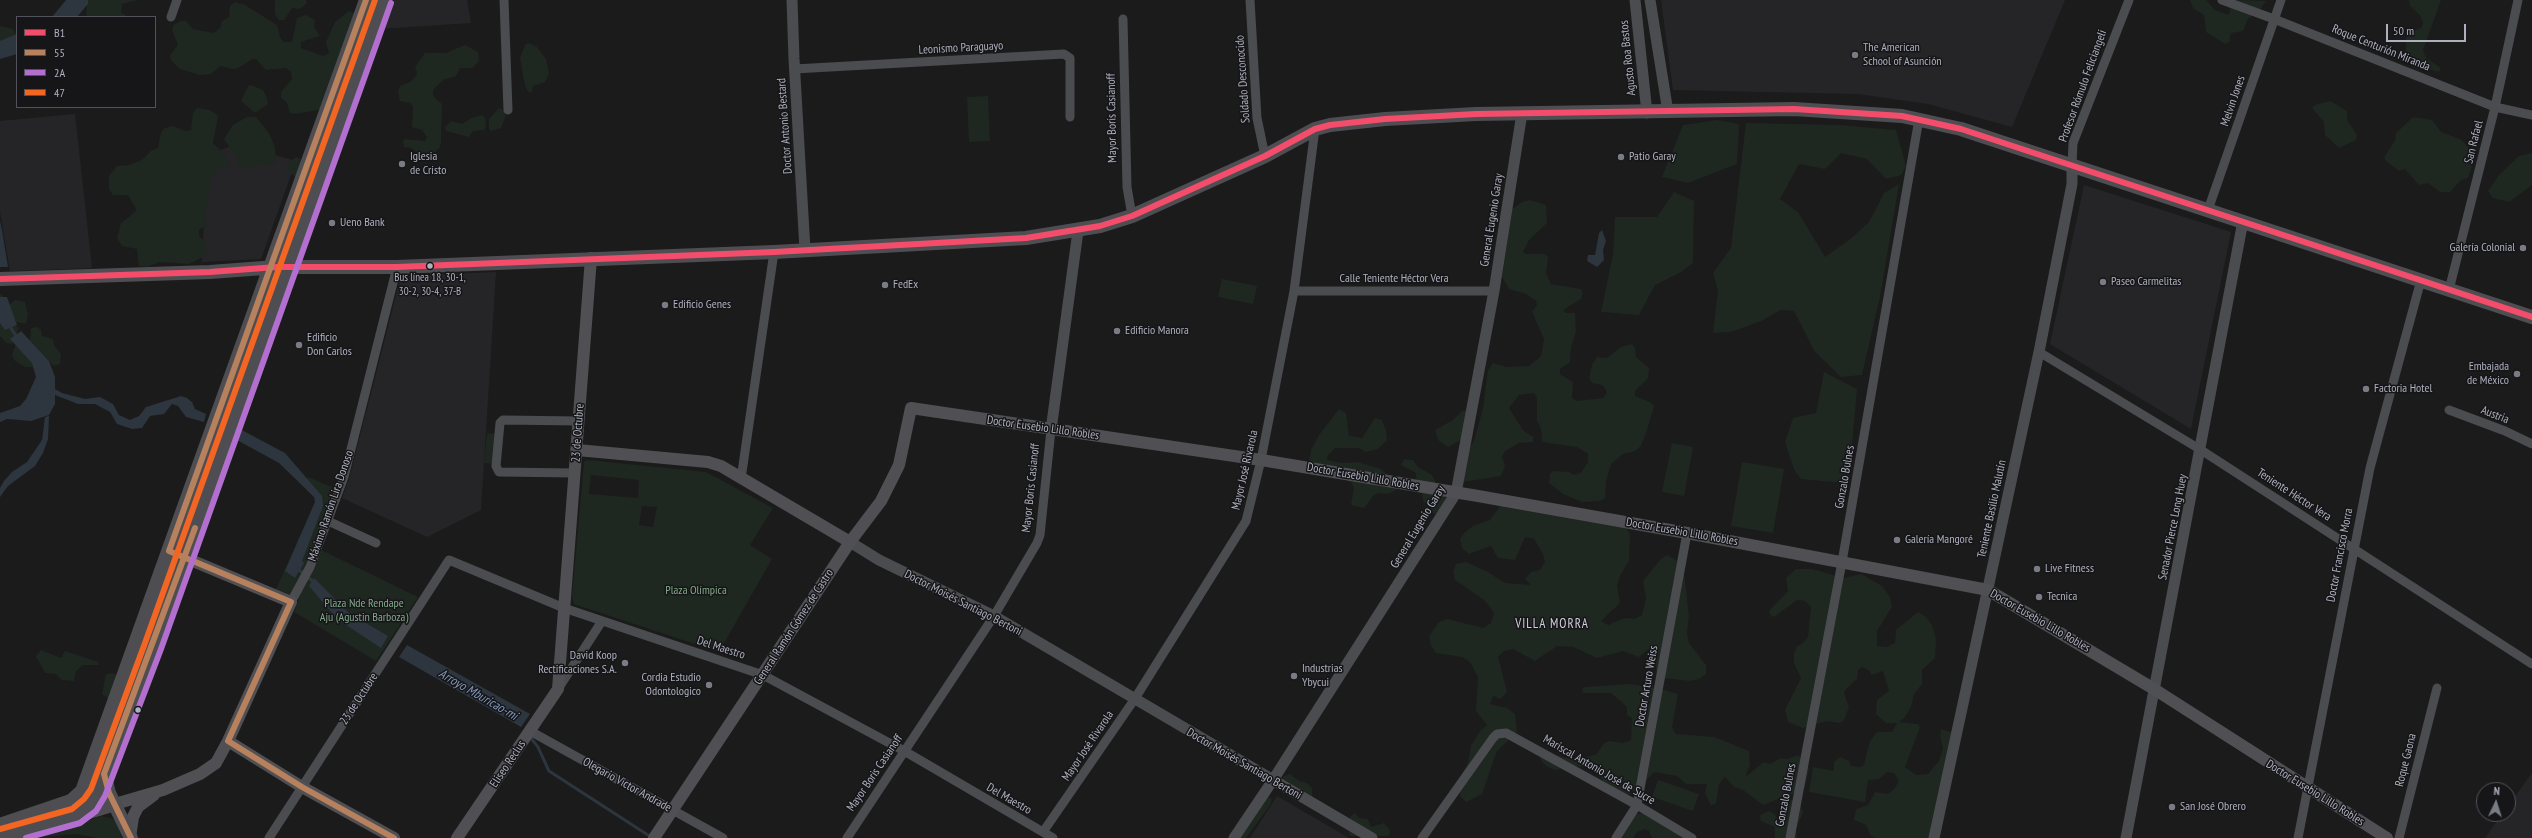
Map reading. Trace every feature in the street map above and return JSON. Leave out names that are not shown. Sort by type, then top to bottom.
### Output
[{"type":"main road","points":[[0,825],[71,801],[82,791],[211,434],[268,268],[366,0]]},
{"type":"main road","points":[[81,812],[95,799],[184,558],[286,268],[383,0]]},
{"type":"main road","points":[[0,279],[210,272],[268,268],[397,267],[591,258],[774,252],[998,240],[1078,231],[1132,216],[1265,156],[1315,129],[1385,119],[1522,114],[1647,113],[1760,109],[1836,110],[1919,119],[1961,129],[2532,317]]},
{"type":"main road","name":"23 de Octubre","points":[[564,608],[591,258]]},
{"type":"main road","name":"Doctor Eusebio Lillo Robles","points":[[911,408],[1050,430],[1261,460],[1456,492],[1687,533],[1988,590],[1999,595],[2154,689],[2308,789],[2387,838]]},
{"type":"main road","name":"General Ramón Gómez de Castro","points":[[654,838],[850,542],[881,501],[895,477],[911,408]]},
{"type":"main road","points":[[211,434],[226,439]]},
{"type":"main road","name":"Doctor Moisés Santiago Bertoni","points":[[577,450],[708,462],[721,466],[741,480],[850,542]]},
{"type":"main road","points":[[169,551],[291,602]]},
{"type":"main road","name":"Máximo Ramón Lira Donoso","points":[[115,804],[163,790],[200,774],[216,763],[228,741],[291,602]]},
{"type":"main road","name":"Eliseo Reclus","points":[[458,838],[558,688],[564,608]]},
{"type":"main road","points":[[228,741],[302,787],[394,838]]},
{"type":"main road","points":[[104,774],[115,804],[130,837]]},
{"type":"main road","points":[[130,837],[133,817],[138,807],[163,790]]},
{"type":"main road","points":[[0,837],[81,812],[115,804]]},
{"type":"street","points":[[171,17],[177,0]]},
{"type":"street","points":[[504,0],[508,110]]},
{"type":"street","name":"Doctor Antonio Bestard","points":[[792,0],[794,69],[805,250]]},
{"type":"street","name":"Soldado Desconocido","points":[[1250,0],[1257,118],[1265,156]]},
{"type":"street","name":"Agusto Roa Bastos","points":[[1635,0],[1647,113]]},
{"type":"street","points":[[1650,0],[1668,112]]},
{"type":"street","name":"Profesor Rómulo Feliciangeli","points":[[2072,184],[2073,143],[2129,0]]},
{"type":"street","name":"Roque Centurión Miranda","points":[[2222,0],[2274,19],[2495,107],[2532,115]]},
{"type":"street","name":"Melvin Jones","points":[[2208,210],[2281,0]]},
{"type":"street","name":"San Rafael","points":[[2450,290],[2495,107],[2518,0]]},
{"type":"street","name":"Mayor Boris Casianoff","points":[[1123,19],[1127,187],[1132,216]]},
{"type":"street","name":"Leonismo Paraguayo","points":[[794,69],[1064,54],[1070,58],[1070,117]]},
{"type":"street","name":"General Eugenio Garay","points":[[1234,838],[1273,780],[1456,492],[1494,291],[1522,114]]},
{"type":"street","name":"Gonzalo Bulnes","points":[[1790,838],[1842,562],[1919,119]]},
{"type":"street","name":"Mayor José Rivarola","points":[[1043,832],[1134,700],[1246,521],[1261,460],[1294,291],[1315,129]]},
{"type":"street","name":"Teniente Basilio Malutín","points":[[1934,838],[2039,352],[2072,184]]},
{"type":"street","name":"Senador Pierce Long Huey","points":[[2126,838],[2201,450],[2243,221]]},
{"type":"street","name":"Mayor Boris Casianoff","points":[[847,838],[906,752],[994,616],[1031,555],[1040,535],[1050,430],[1078,231]]},
{"type":"street","points":[[741,480],[774,252]]},
{"type":"street","name":"Máximo Ramón Lira Donoso","points":[[291,602],[310,567],[344,477],[397,267]]},
{"type":"street","name":"Doctor Francisco Morra","points":[[2298,838],[2353,548],[2386,406],[2421,280]]},
{"type":"street","name":"Calle Teniente Héctor Vera","points":[[1294,291],[1494,291]]},
{"type":"street","name":"Teniente Héctor Vera","points":[[2039,352],[2201,450],[2532,664]]},
{"type":"street","name":"Austria","points":[[2449,410],[2505,431],[2532,444]]},
{"type":"street","points":[[575,473],[499,472],[496,466],[501,421],[579,421]]},
{"type":"street","points":[[328,521],[376,542]]},
{"type":"street","name":"Doctor Arturo Weiss","points":[[1616,838],[1637,805],[1687,533]]},
{"type":"street","name":"Doctor Moisés Santiago Bertoni","points":[[850,542],[879,560],[994,616],[1134,700],[1372,838]]},
{"type":"street","name":"Del Maestro","points":[[449,560],[564,608],[763,675],[906,752],[1053,838]]},
{"type":"street","name":"23 de Octubre","points":[[269,838],[449,560]]},
{"type":"street","name":"Eliseo Reclus","points":[[558,688],[602,621]]},
{"type":"street","name":"Roque Gaona","points":[[2399,838],[2437,688]]},
{"type":"street","name":"Olegario Victor Andrade","points":[[530,732],[723,838]]},
{"type":"street","name":"Mariscal Antonio José de Sucre","points":[[1422,838],[1493,738],[1501,734],[1512,734],[1692,838]]},
{"type":"shaded area","points":[[389,0],[467,0],[471,23],[379,29]]},
{"type":"shaded area","name":"The American School of Asunción","points":[[1661,0],[2065,0],[2012,127],[1928,104],[1858,94],[1673,90]]},
{"type":"shaded area","points":[[75,114],[92,268],[10,271],[0,212],[0,121]]},
{"type":"shaded area","points":[[237,144],[296,161],[261,259],[202,262],[207,155]]},
{"type":"shaded area","name":"Paseo Carmelitas","points":[[2084,185],[2231,232],[2191,429],[2050,344]]},
{"type":"shaded area","points":[[496,272],[481,510],[427,537],[342,498],[349,479],[401,276]]},
{"type":"shaded area","points":[[2532,773],[2532,838],[2485,838],[2496,822],[2516,822],[2516,795]]},
{"type":"shaded area","points":[[1277,796],[1349,838],[1250,838]]},
{"type":"green space","points":[[87,0],[139,0],[122,4],[121,13],[128,16],[86,16]]},
{"type":"green space","points":[[275,0],[306,0],[307,3],[300,9],[292,8],[284,20],[279,20],[275,14]]},
{"type":"green space","points":[[372,0],[375,0],[284,252],[283,251]]},
{"type":"green space","points":[[2190,0],[2206,0],[2215,10],[2229,15],[2231,2],[2235,0],[2266,1],[2259,11],[2248,19],[2243,31],[2231,33],[2229,42],[2225,44],[2206,32],[2204,15],[2193,8]]},
{"type":"green space","points":[[2409,0],[2441,0],[2423,50],[2426,58],[2441,68],[2439,72],[2417,66],[2406,51],[2406,38],[2413,31],[2421,28],[2423,23],[2420,15],[2410,6]]},
{"type":"green space","points":[[235,2],[245,5],[277,25],[280,37],[284,42],[292,42],[297,18],[306,15],[315,20],[314,27],[320,36],[301,42],[301,48],[323,56],[329,53],[326,42],[335,22],[349,11],[354,13],[356,18],[322,109],[296,114],[290,113],[287,103],[281,98],[281,92],[292,79],[291,72],[286,68],[266,70],[256,59],[253,59],[238,68],[233,69],[220,66],[211,74],[200,75],[180,69],[171,60],[170,55],[178,45],[172,30],[173,25],[181,21],[186,21],[193,29],[214,33],[220,28],[222,21],[229,17],[230,6]]},
{"type":"green space","points":[[0,26],[13,29],[16,36],[0,42]]},
{"type":"green space","points":[[529,43],[537,47],[546,59],[549,74],[545,82],[533,86],[532,92],[529,93],[525,86],[520,58],[525,45]]},
{"type":"green space","points":[[465,45],[478,52],[479,61],[472,68],[460,68],[456,76],[443,80],[433,90],[433,96],[442,104],[441,142],[440,147],[434,153],[422,157],[412,148],[404,147],[404,139],[425,141],[427,137],[422,130],[412,127],[413,107],[411,103],[400,101],[398,92],[400,86],[410,82],[416,76],[417,72],[415,67],[425,53],[446,53]]},
{"type":"green space","points":[[251,85],[263,90],[268,104],[255,113],[241,101],[248,86]]},
{"type":"green space","points":[[988,96],[990,141],[969,142],[967,97]]},
{"type":"green space","points":[[2330,101],[2347,111],[2347,120],[2357,135],[2356,140],[2339,148],[2325,135],[2324,122],[2312,108],[2315,105]]},
{"type":"green space","points":[[197,108],[210,110],[218,117],[213,143],[227,157],[231,166],[221,167],[209,181],[210,193],[204,216],[208,225],[199,230],[199,236],[205,242],[207,252],[205,256],[189,264],[160,262],[147,267],[139,266],[137,249],[122,246],[117,238],[121,223],[135,212],[136,209],[128,195],[113,195],[109,190],[109,176],[117,166],[129,165],[142,160],[151,151],[158,148],[161,132],[165,128],[173,126],[185,131],[191,130],[193,113]]},
{"type":"green space","points":[[499,108],[505,111],[505,118],[501,128],[491,131],[489,129],[489,119]]},
{"type":"green space","points":[[482,115],[485,117],[486,127],[484,130],[473,131],[469,137],[446,131],[445,127],[451,121],[462,124],[471,118]]},
{"type":"green space","points":[[247,117],[256,117],[269,133],[275,147],[276,163],[269,166],[256,165],[246,169],[238,166],[237,158],[224,139],[233,125]]},
{"type":"green space","points":[[2413,117],[2432,120],[2441,132],[2462,140],[2471,151],[2469,161],[2472,166],[2468,178],[2461,180],[2450,192],[2440,192],[2428,183],[2419,185],[2405,169],[2399,171],[2386,161],[2384,157],[2395,141],[2396,133]]},
{"type":"green space","points":[[1717,120],[1739,124],[1737,164],[1688,183],[1662,177],[1683,125]]},
{"type":"green space","points":[[1746,123],[1840,125],[1896,130],[1906,166],[1901,175],[1886,179],[1867,159],[1841,153],[1825,169],[1799,164],[1780,199],[1798,212],[1825,257],[1849,240],[1869,222],[1884,193],[1899,184],[1880,297],[1862,375],[1841,377],[1815,352],[1794,311],[1781,310],[1761,321],[1731,332],[1713,333],[1718,291],[1713,273],[1731,248]]},
{"type":"green space","points":[[2532,153],[2532,185],[2509,202],[2493,198],[2488,191],[2499,175],[2519,156]]},
{"type":"green space","points":[[296,157],[303,160],[295,177],[288,170],[289,162]]},
{"type":"green space","points":[[1674,192],[1694,201],[1693,263],[1681,272],[1655,285],[1639,315],[1601,312],[1613,255],[1615,217],[1657,217]]},
{"type":"green space","points":[[1530,200],[1546,205],[1547,223],[1529,240],[1523,252],[1526,254],[1545,254],[1548,257],[1546,273],[1551,284],[1581,289],[1583,293],[1581,299],[1563,310],[1566,313],[1575,313],[1576,331],[1571,347],[1570,362],[1560,369],[1560,374],[1573,382],[1572,398],[1577,401],[1603,398],[1607,393],[1605,388],[1602,385],[1592,383],[1589,378],[1592,365],[1597,357],[1607,358],[1621,347],[1632,344],[1635,348],[1636,357],[1649,368],[1648,378],[1635,391],[1635,396],[1650,402],[1654,406],[1646,433],[1641,446],[1635,451],[1623,454],[1611,464],[1606,481],[1605,498],[1599,501],[1582,502],[1563,494],[1549,483],[1550,474],[1553,471],[1569,472],[1574,475],[1581,473],[1588,462],[1588,454],[1577,447],[1542,442],[1541,429],[1537,420],[1537,398],[1534,393],[1519,395],[1509,408],[1523,430],[1533,437],[1533,442],[1519,443],[1505,451],[1502,457],[1505,466],[1501,476],[1457,483],[1459,461],[1457,452],[1471,446],[1474,441],[1483,408],[1488,370],[1493,363],[1507,367],[1529,366],[1541,356],[1544,339],[1532,312],[1537,305],[1536,301],[1526,294],[1509,289],[1502,277],[1512,209],[1522,202]]},
{"type":"green space","points":[[273,279],[275,280],[210,456],[209,455]]},
{"type":"green space","points":[[1222,279],[1257,286],[1253,304],[1218,297]]},
{"type":"green space","points":[[0,293],[3,296],[8,320],[19,328],[12,344],[6,343],[0,336]]},
{"type":"green space","points":[[15,300],[25,302],[28,314],[26,324],[16,322],[9,305]]},
{"type":"green space","points":[[37,327],[41,330],[42,336],[53,339],[54,345],[61,354],[60,364],[54,366],[30,341],[31,328]]},
{"type":"green space","points":[[16,343],[25,343],[34,367],[25,367],[14,360],[12,355]]},
{"type":"green space","points":[[1824,372],[1857,389],[1849,480],[1835,482],[1801,479],[1794,469],[1785,442],[1793,418],[1816,413]]},
{"type":"green space","points":[[1339,409],[1346,413],[1349,436],[1362,438],[1375,418],[1382,420],[1386,431],[1387,440],[1378,449],[1366,452],[1359,448],[1335,448],[1327,457],[1327,460],[1343,463],[1358,462],[1381,469],[1396,484],[1396,490],[1389,494],[1378,493],[1374,495],[1364,508],[1351,505],[1354,488],[1351,482],[1311,464],[1309,461],[1311,450],[1319,435]]},
{"type":"green space","points":[[1462,411],[1468,411],[1461,440],[1448,447],[1438,440],[1435,430],[1453,420]]},
{"type":"green space","points":[[487,433],[498,434],[495,464],[484,463]]},
{"type":"green space","points":[[1672,443],[1693,447],[1684,496],[1662,492]]},
{"type":"green space","points":[[1404,459],[1413,460],[1418,467],[1432,475],[1436,483],[1443,489],[1446,501],[1437,513],[1434,514],[1423,501],[1422,491],[1417,483],[1416,473],[1401,465]]},
{"type":"green space","name":"Plaza Olímpica","points":[[587,460],[706,472],[773,508],[750,545],[772,559],[719,652],[574,604],[572,597],[584,462]],"holes":[[[591,475],[639,480],[638,498],[589,494]],[[642,506],[657,507],[653,527],[639,525]]]},
{"type":"green space","points":[[1742,462],[1784,469],[1773,533],[1731,526]]},
{"type":"green space","name":"Plaza Nde Rendape Aju (Agustin Barboza)","points":[[308,477],[334,488],[313,546],[418,597],[376,661],[294,612],[299,599],[276,589],[315,502],[314,497],[305,488]]},
{"type":"green space","points":[[1501,505],[1626,527],[1630,535],[1629,561],[1620,576],[1617,585],[1620,603],[1601,621],[1608,625],[1625,618],[1634,619],[1642,615],[1646,598],[1643,581],[1660,560],[1667,555],[1683,564],[1689,616],[1687,633],[1689,643],[1706,665],[1706,674],[1699,679],[1690,681],[1664,678],[1657,673],[1655,664],[1658,656],[1653,648],[1646,651],[1639,657],[1623,651],[1597,658],[1573,647],[1557,646],[1535,661],[1513,649],[1504,651],[1498,657],[1507,692],[1501,699],[1493,696],[1490,704],[1507,708],[1515,714],[1517,732],[1497,751],[1482,794],[1466,802],[1460,796],[1459,779],[1468,763],[1471,746],[1480,731],[1487,725],[1476,711],[1478,677],[1470,662],[1462,657],[1436,653],[1431,646],[1429,636],[1439,622],[1447,619],[1483,628],[1491,623],[1494,614],[1490,607],[1484,600],[1455,580],[1453,572],[1456,564],[1466,562],[1488,572],[1505,583],[1531,585],[1525,579],[1531,572],[1540,570],[1545,562],[1543,554],[1534,539],[1525,537],[1515,560],[1498,558],[1491,546],[1469,554],[1462,548],[1460,539],[1465,532],[1473,526],[1490,520]]},
{"type":"green space","points":[[1796,569],[1812,569],[1844,578],[1861,574],[1882,586],[1890,597],[1892,607],[1877,631],[1877,646],[1887,647],[1895,643],[1896,630],[1918,612],[1926,617],[1932,625],[1936,639],[1935,658],[1922,670],[1922,684],[1914,694],[1911,707],[1904,718],[1899,722],[1918,724],[1920,727],[1905,767],[1916,775],[1928,774],[1939,761],[1943,748],[1940,736],[1941,729],[1953,733],[1929,838],[1876,838],[1871,836],[1866,825],[1854,820],[1856,809],[1868,805],[1875,792],[1888,794],[1894,789],[1899,781],[1894,773],[1887,772],[1879,779],[1868,780],[1865,802],[1809,792],[1813,767],[1834,771],[1834,762],[1840,757],[1849,761],[1851,766],[1861,767],[1864,765],[1870,741],[1877,732],[1892,732],[1897,723],[1886,723],[1876,714],[1877,700],[1889,691],[1883,671],[1871,675],[1870,671],[1862,667],[1858,670],[1857,679],[1846,689],[1844,693],[1849,707],[1844,720],[1840,723],[1826,721],[1803,728],[1788,722],[1785,710],[1801,678],[1794,663],[1794,654],[1797,646],[1802,644],[1808,637],[1811,607],[1805,601],[1797,600],[1774,617],[1770,615],[1769,611],[1788,591],[1786,578]]},
{"type":"green space","points":[[166,579],[168,580],[148,635],[151,633],[142,697],[139,700],[124,701],[111,748],[108,744],[92,788],[90,787],[109,699],[102,694],[106,674],[114,673],[119,676],[132,671]]},
{"type":"green space","points":[[41,650],[61,658],[65,651],[98,662],[99,665],[83,665],[76,671],[74,681],[62,680],[56,674],[45,673],[36,656]]},
{"type":"green space","points":[[1630,684],[1661,689],[1678,694],[1672,727],[1676,734],[1714,737],[1749,751],[1750,765],[1745,777],[1764,762],[1770,764],[1781,758],[1787,759],[1798,755],[1809,769],[1805,787],[1797,794],[1791,794],[1763,805],[1743,790],[1734,787],[1725,777],[1719,784],[1716,804],[1711,805],[1705,793],[1707,784],[1686,784],[1677,776],[1654,772],[1634,793],[1627,795],[1607,788],[1600,776],[1585,767],[1570,766],[1555,770],[1546,766],[1540,759],[1541,754],[1547,753],[1575,760],[1597,754],[1604,743],[1609,741],[1623,743],[1631,740],[1632,718],[1627,715],[1627,707],[1611,693],[1583,693],[1582,689],[1585,687]]},
{"type":"green space","points":[[1290,774],[1299,781],[1307,783],[1312,788],[1312,796],[1305,802],[1292,798],[1282,779],[1284,776]]},
{"type":"green space","points":[[1658,780],[1699,794],[1693,811],[1652,797]]},
{"type":"green space","points":[[1268,797],[1272,799],[1271,804],[1246,838],[1240,838]]},
{"type":"green space","points":[[1790,799],[1800,803],[1803,813],[1796,829],[1797,838],[1775,838],[1775,827],[1761,821],[1760,815],[1769,811],[1774,814],[1778,820],[1781,819],[1784,804]]},
{"type":"green space","points":[[1645,812],[1685,838],[1652,838],[1649,831],[1645,829],[1637,832],[1633,838],[1621,838],[1632,816]]},
{"type":"green space","points":[[1355,813],[1359,818],[1368,819],[1371,827],[1384,823],[1390,830],[1389,836],[1351,836],[1349,834],[1350,817]]},
{"type":"green space","points":[[102,816],[114,819],[118,823],[122,838],[97,838],[75,834],[31,838]]},
{"type":"water","points":[[66,0],[88,0],[88,4],[78,16],[53,16]]},
{"type":"water","points":[[16,34],[16,54],[0,59],[0,41]]},
{"type":"water","points":[[0,221],[2,230],[8,267],[0,267]]},
{"type":"water","points":[[1602,230],[1606,241],[1603,250],[1604,260],[1597,267],[1587,261],[1588,255],[1595,255],[1599,233]]},
{"type":"water","points":[[0,297],[7,297],[17,325],[5,330],[0,323]]},
{"type":"water","points":[[21,331],[49,361],[55,377],[55,389],[62,393],[85,399],[100,397],[113,404],[119,415],[130,420],[139,416],[146,407],[181,396],[192,402],[195,409],[206,414],[204,422],[186,417],[178,406],[172,404],[164,414],[150,416],[142,428],[132,429],[117,424],[110,412],[95,404],[78,404],[55,395],[55,404],[49,415],[31,421],[7,419],[0,422],[0,413],[20,406],[26,399],[36,377],[32,363],[10,339]]},
{"type":"water","points":[[49,416],[48,439],[43,453],[35,466],[8,486],[0,497],[0,488],[4,481],[12,472],[27,462],[42,440],[45,417]]},
{"type":"water","points":[[238,428],[285,453],[322,496],[323,506],[302,561],[304,563],[295,578],[285,571],[315,502],[314,497],[279,463],[235,439]]},
{"type":"water","points":[[314,578],[349,613],[388,636],[381,648],[337,619],[309,586]]},
{"type":"water","points":[[407,645],[530,714],[521,727],[399,657]]},
{"type":"waterway","points":[[9,325],[18,339]]},
{"type":"waterway","name":"Arroyo Mburicao-mi","points":[[298,569],[315,583]]},
{"type":"waterway","name":"Arroyo Mburicao-mi","points":[[530,737],[538,747],[549,771],[651,837]]},
{"type":"transit line","name":"55","points":[[366,0],[169,551],[291,602],[228,741],[302,787],[394,838]]},
{"type":"transit line","name":"47","points":[[0,829],[72,809],[84,799],[91,789],[145,643],[375,0]]},
{"type":"transit line","name":"2A","points":[[26,838],[80,823],[96,811],[105,796],[161,649],[391,3]]},
{"type":"transit line","name":"B1","points":[[0,279],[210,272],[277,267],[397,267],[774,252],[1026,238],[1100,226],[1132,216],[1265,156],[1315,129],[1330,125],[1385,119],[1476,114],[1794,109],[1902,116],[1961,129],[2532,317]]},
{"type":"transit line","name":"55","points":[[131,838],[109,793],[104,774],[195,528]]},
{"type":"place","name":"The American School of Asunción","points":[[1855,55]]},
{"type":"place","name":"Patio Garay","points":[[1621,157]]},
{"type":"place","name":"Iglesia de Cristo","points":[[402,164]]},
{"type":"place","name":"Ueno Bank","points":[[332,223]]},
{"type":"place","name":"Galería Colonial","points":[[2523,248]]},
{"type":"place","name":"Bus línea 18, 30-1, 30-2, 30-4, 37-B","points":[[430,266]]},
{"type":"place","name":"Paseo Carmelitas","points":[[2103,282]]},
{"type":"place","name":"FedEx","points":[[885,285]]},
{"type":"place","name":"Edificio Genes","points":[[665,305]]},
{"type":"place","name":"Edificio Manora","points":[[1117,331]]},
{"type":"place","name":"Edificio Don Carlos","points":[[299,345]]},
{"type":"place","name":"Embajada de México","points":[[2517,374]]},
{"type":"place","name":"Factoria Hotel","points":[[2366,389]]},
{"type":"place","name":"Galería Mangoré","points":[[1897,540]]},
{"type":"place","name":"Live Fitness","points":[[2037,569]]},
{"type":"place","name":"Tecnica","points":[[2039,597]]},
{"type":"place","name":"David Koop Rectificaciones S.A.","points":[[625,663]]},
{"type":"place","name":"Industrias Ybycui","points":[[1294,676]]},
{"type":"place","name":"Cordia Estudio Odontologico","points":[[709,685]]},
{"type":"place","name":"San José Obrero","points":[[2172,807]]},
{"type":"district","name":"VILLA MORRA","points":[[1552,624]]}]
